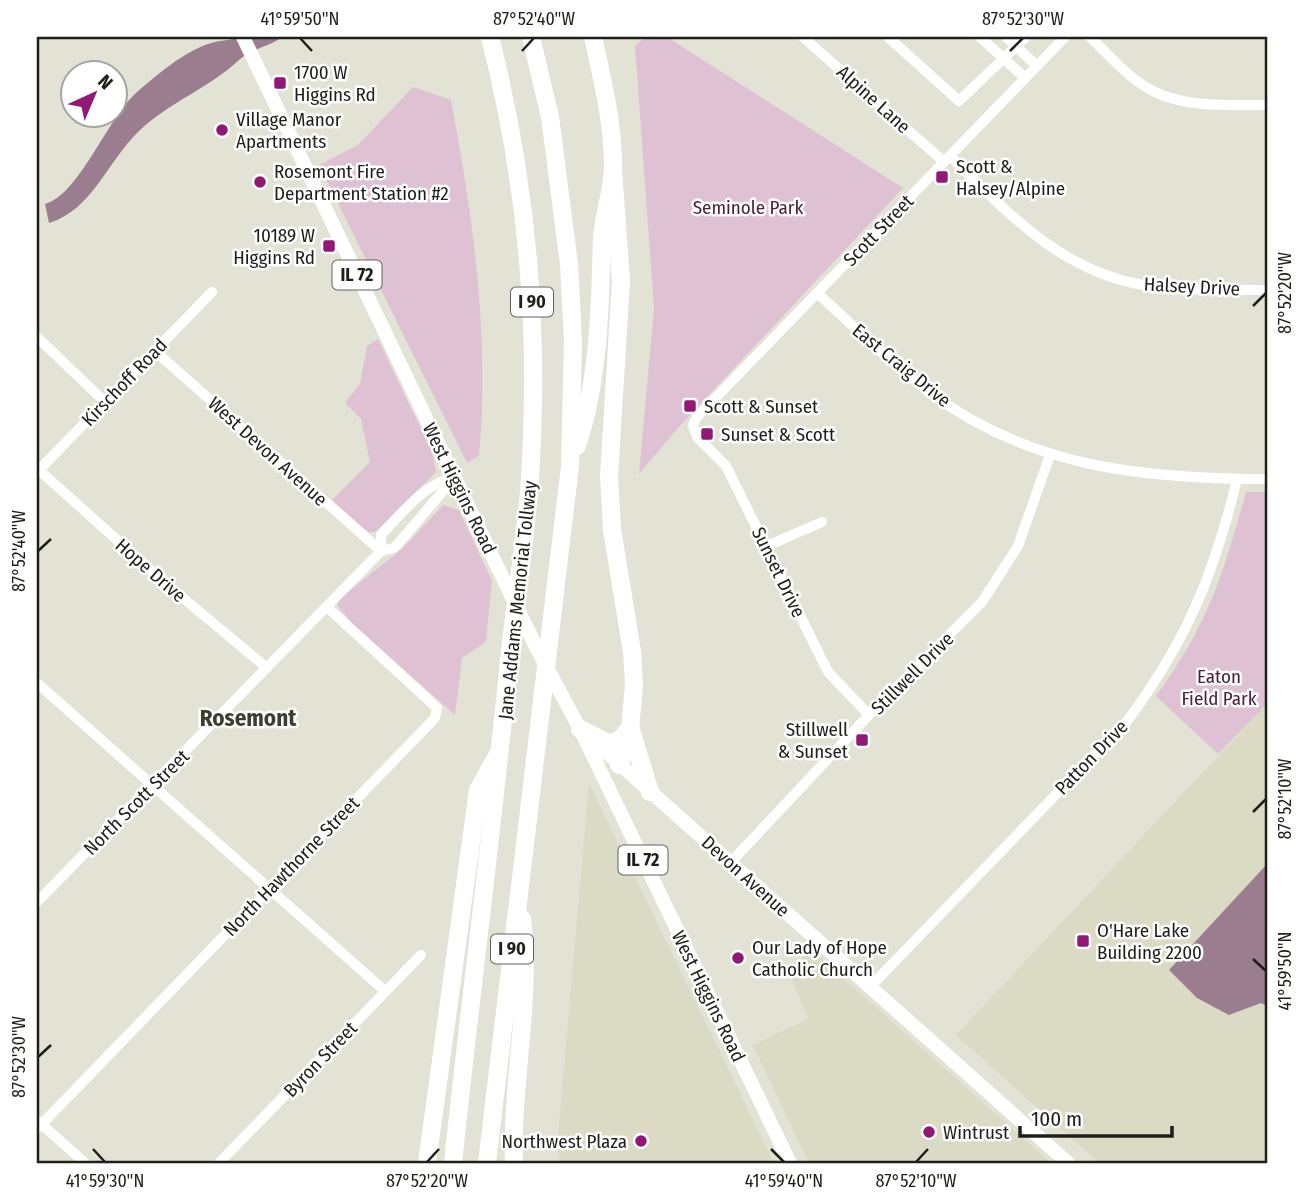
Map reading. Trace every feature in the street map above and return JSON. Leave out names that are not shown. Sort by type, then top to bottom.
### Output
[{"type":"highway","name":"Jane Addams Memorial Tollway","points":[[453,1163],[503,745],[508,670],[533,443],[530,261],[512,134],[490,37]]},
{"type":"highway","name":"Jane Addams Memorial Tollway","points":[[486,1163],[557,595],[570,466],[573,342],[569,264],[550,117],[531,37]]},
{"type":"highway","name":"Jane Addams Memorial Tollway","points":[[570,466],[590,409],[600,318],[603,233],[613,170],[603,81],[593,37]]},
{"type":"highway","points":[[613,170],[621,281],[609,475],[618,579],[632,652],[634,685],[629,741],[619,765]]},
{"type":"highway","points":[[580,729],[610,744],[622,738],[630,727]]},
{"type":"highway","points":[[630,727],[650,792]]},
{"type":"highway","points":[[427,1163],[478,790],[503,745]]},
{"type":"highway","points":[[514,1163],[514,1104],[526,953],[519,895]]},
{"type":"main road","name":"West Higgins Road","points":[[243,37],[537,649],[580,729],[790,1163]]},
{"type":"main road","name":"Devon Avenue","points":[[580,729],[1068,1163]]},
{"type":"main road","points":[[607,784],[619,765]]},
{"type":"street","name":"Alpine Lane","points":[[803,37],[947,159]]},
{"type":"street","points":[[888,37],[959,101],[1026,37]]},
{"type":"street","points":[[980,37],[1025,78]]},
{"type":"street","points":[[1006,37],[1037,66]]},
{"type":"street","name":"Scott Street","points":[[693,425],[697,417],[1065,37]]},
{"type":"street","points":[[1090,37],[1129,73],[1163,96],[1222,105],[1267,105]]},
{"type":"street","name":"Halsey Drive","points":[[947,159],[1046,246],[1088,270],[1142,285],[1267,290]]},
{"type":"street","name":"Kirschoff Road","points":[[38,471],[212,292]]},
{"type":"street","name":"East Craig Drive","points":[[817,293],[930,393],[1009,438],[1050,455],[1136,474],[1267,479]]},
{"type":"street","points":[[37,337],[105,402]]},
{"type":"street","name":"West Devon Avenue","points":[[155,351],[381,551]]},
{"type":"street","name":"Sunset Drive","points":[[693,425],[697,437],[726,466],[828,672],[869,715]]},
{"type":"street","name":"Stillwell Drive","points":[[731,862],[869,715],[982,602],[1018,546],[1050,455]]},
{"type":"street","name":"Hope Drive","points":[[38,471],[164,583],[267,668]]},
{"type":"street","name":"North Scott Street","points":[[381,551],[381,535],[418,497],[436,482],[455,477]]},
{"type":"street","name":"North Scott Street","points":[[38,899],[153,786],[381,551],[394,548],[455,477]]},
{"type":"street","name":"Patton Drive","points":[[870,987],[1128,720],[1161,675],[1210,578],[1237,479]]},
{"type":"street","points":[[767,546],[822,522]]},
{"type":"street","name":"North Hawthorne Street","points":[[38,1124],[435,718],[437,708],[327,607]]},
{"type":"street","points":[[37,683],[385,991]]},
{"type":"street","name":"Byron Street","points":[[219,1163],[421,955]]},
{"type":"street","points":[[38,1124],[85,1163]]},
{"type":"shaded area","points":[[239,37],[282,37],[243,56],[215,79],[150,121],[127,144],[88,196],[64,217],[49,223],[45,204],[69,187],[108,130],[130,130],[130,100],[170,65],[208,44]]},
{"type":"shaded area","points":[[1267,704],[1267,1163],[1099,1163],[956,1035]]},
{"type":"shaded area","points":[[589,783],[774,1163],[561,1163],[557,1147]]},
{"type":"shaded area","points":[[1267,864],[1267,1006],[1261,1003],[1229,1015],[1197,998],[1169,970]]},
{"type":"shaded area","points":[[808,947],[1051,1163],[809,1163],[753,1045],[808,1019],[790,975]]},
{"type":"green space","name":"Seminole Park","points":[[645,37],[667,37],[903,188],[678,428],[639,474],[654,308],[635,46]]},
{"type":"green space","points":[[413,87],[451,100],[466,188],[481,321],[482,366],[479,456],[467,463],[319,165],[358,145]]},
{"type":"green space","points":[[378,339],[432,452],[436,472],[375,532],[368,532],[332,500],[370,462],[361,419],[345,403],[360,384],[367,346]]},
{"type":"green space","name":"Eaton Field Park","points":[[1246,492],[1267,492],[1267,704],[1218,754],[1156,696],[1189,646],[1212,599]]},
{"type":"green space","points":[[443,505],[459,510],[492,581],[486,642],[462,658],[455,715],[352,623],[337,605],[339,599],[402,549]]},
{"type":"place","name":"1700 W Higgins Rd","points":[[280,83]]},
{"type":"place","name":"Village Manor Apartments","points":[[222,130]]},
{"type":"place","name":"Scott & Halsey/Alpine","points":[[942,177]]},
{"type":"place","name":"Rosemont Fire Department Station #2","points":[[260,182]]},
{"type":"place","name":"10189 W Higgins Rd","points":[[329,246]]},
{"type":"place","name":"Scott & Sunset","points":[[690,406]]},
{"type":"place","name":"Sunset & Scott","points":[[707,434]]},
{"type":"place","name":"Stillwell & Sunset","points":[[862,740]]},
{"type":"place","name":"O'Hare Lake Building 2200","points":[[1083,941]]},
{"type":"place","name":"Our Lady of Hope Catholic Church","points":[[738,958]]},
{"type":"place","name":"Wintrust","points":[[929,1132]]},
{"type":"place","name":"Northwest Plaza","points":[[641,1141]]},
{"type":"district","name":"Rosemont","points":[[248,718]]}]
